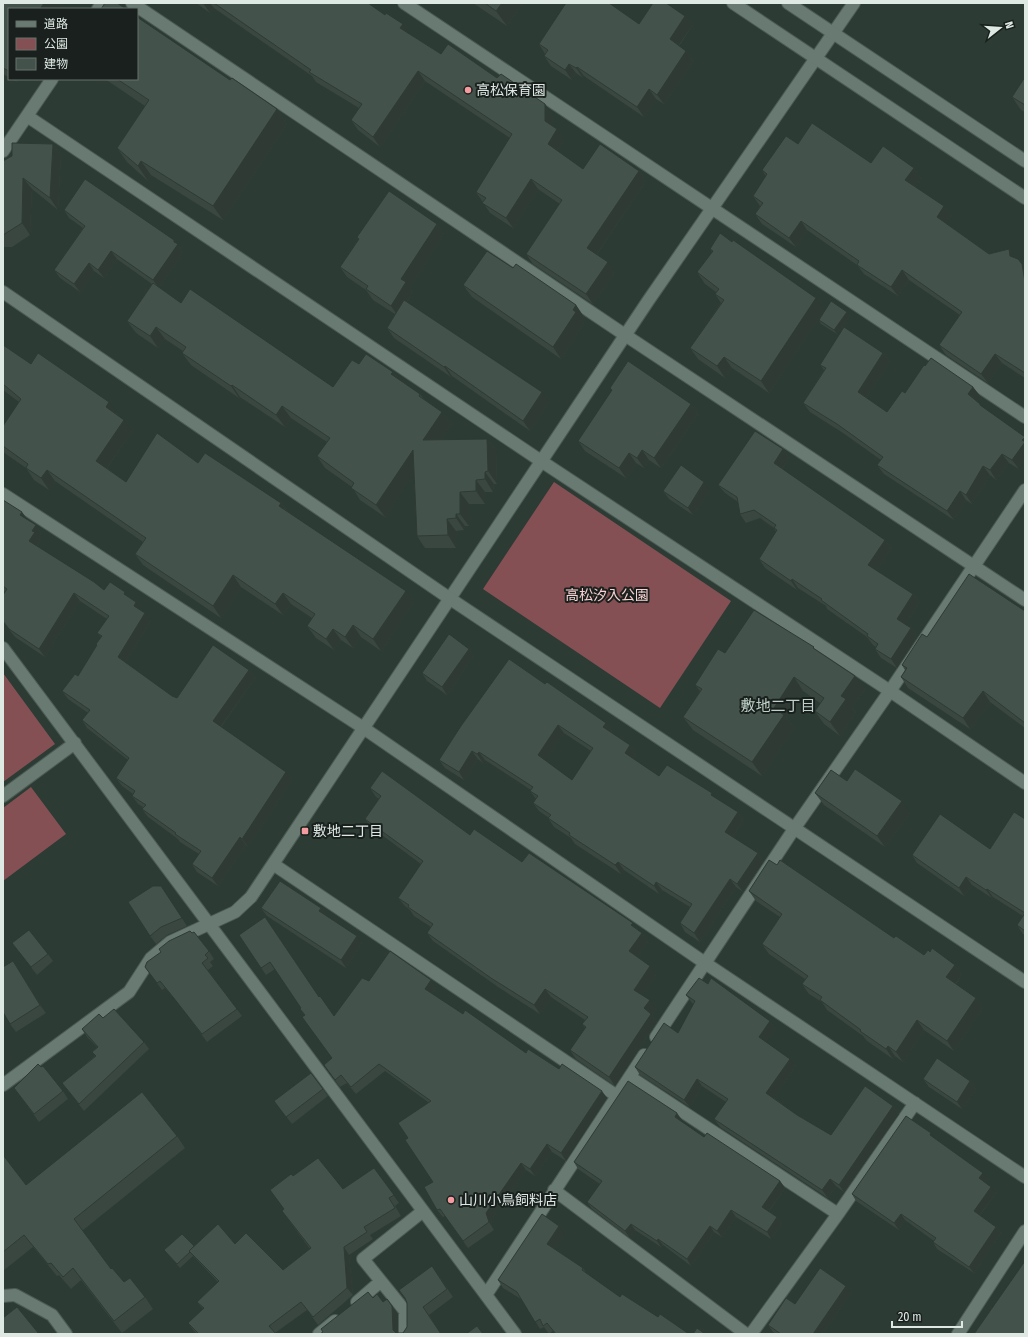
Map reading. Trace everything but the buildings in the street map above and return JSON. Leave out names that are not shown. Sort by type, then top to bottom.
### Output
[{"type":"street","points":[[132,3],[625,335],[1025,600]]},
{"type":"street","points":[[404,3],[1025,417]]},
{"type":"street","points":[[733,3],[1025,198]]},
{"type":"street","points":[[788,3],[1025,161]]},
{"type":"street","points":[[3,1085],[129,992],[151,958],[170,942],[235,912],[250,896],[625,335],[854,3]]},
{"type":"street","points":[[3,151],[51,80]]},
{"type":"street","points":[[27,116],[541,461],[890,691],[1025,783]]},
{"type":"street","points":[[3,292],[449,598],[1025,982]]},
{"type":"street","points":[[486,1295],[794,829],[890,691],[1025,490]]},
{"type":"street","points":[[3,494],[362,727],[705,963],[1025,1177]]},
{"type":"street","points":[[3,648],[515,1334]]},
{"type":"street","points":[[3,796],[75,743]]},
{"type":"street","points":[[272,864],[617,1096]]},
{"type":"street","points":[[630,1077],[838,1214]]},
{"type":"street","points":[[751,1334],[838,1214],[915,1103]]},
{"type":"street","points":[[554,1190],[746,1334]]},
{"type":"street","points":[[406,1334],[405,1311],[380,1282],[363,1259],[423,1211]]},
{"type":"street","points":[[958,1334],[1025,1231]]},
{"type":"street","points":[[319,1334],[380,1282]]},
{"type":"street","points":[[3,1296],[15,1295],[52,1315],[66,1334]]},
{"type":"green space","name":"高松汐入公園","points":[[554,482],[731,601],[660,708],[483,589]]},
{"type":"green space","points":[[3,673],[55,744],[3,782]]},
{"type":"green space","points":[[31,787],[66,834],[3,881],[3,808]]},
{"type":"place","name":"高松保育園","points":[[468,90]]},
{"type":"place","name":"敷地二丁目","points":[[305,831]]},
{"type":"place","name":"山川小鳥飼料店","points":[[451,1200]]},
{"type":"district","name":"敷地二丁目","points":[[778,706]]}]
